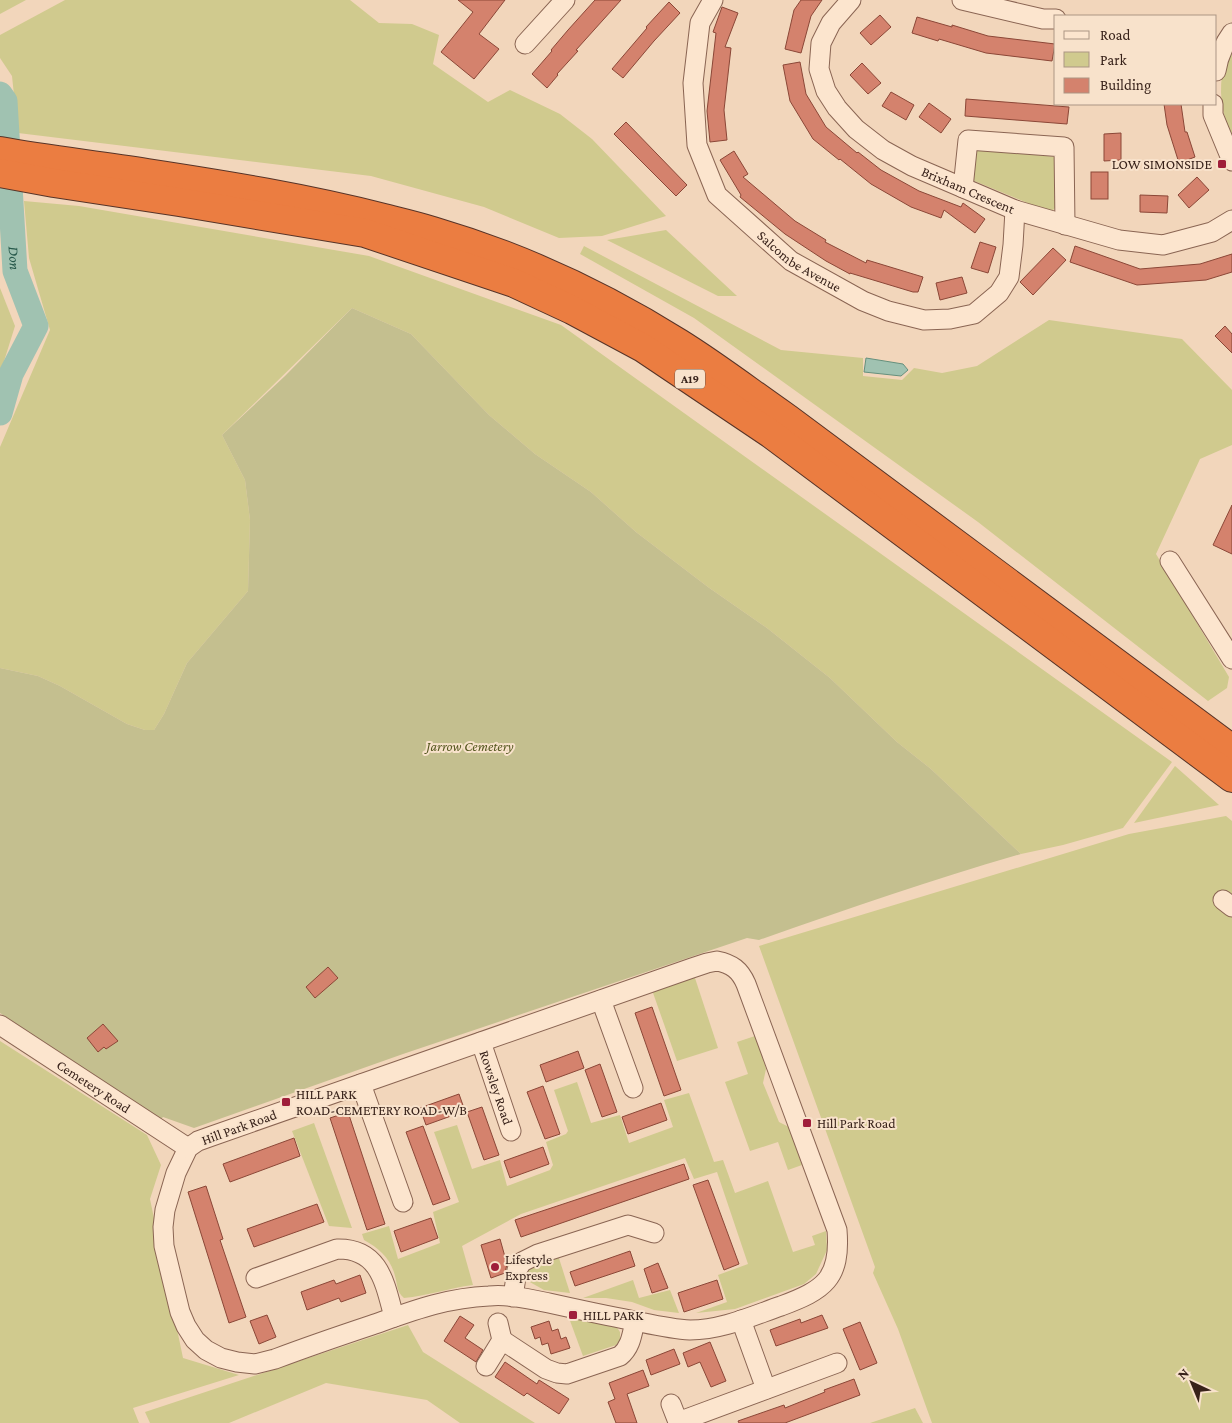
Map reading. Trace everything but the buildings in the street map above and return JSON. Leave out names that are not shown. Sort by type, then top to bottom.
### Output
[{"type":"highway","name":"A19","points":[[0,151],[56,172],[178,202],[365,233],[514,283],[572,310],[643,348],[771,434],[1144,697],[1232,749]]},
{"type":"highway","name":"A19","points":[[0,173],[56,172]]},
{"type":"highway","name":"A19","points":[[1144,697],[1232,778]]},
{"type":"highway","points":[[1144,697],[1232,739]]},
{"type":"highway","points":[[1144,697],[1189,755],[1232,792]]},
{"type":"street","points":[[526,44],[565,0]]},
{"type":"street","name":"Salcombe Avenue","points":[[713,0],[700,23],[693,84],[697,145],[717,195],[791,261],[863,301],[888,311],[924,320],[950,319],[974,314],[999,292],[1009,277],[1015,210]]},
{"type":"street","name":"Brixham Crescent","points":[[851,0],[831,23],[821,43],[819,69],[826,91],[837,108],[856,129],[883,150],[912,166],[1015,210],[1119,240],[1163,245],[1212,232],[1232,220]]},
{"type":"street","points":[[962,0],[1043,19],[1054,19]]},
{"type":"street","points":[[1217,66],[1225,37]]},
{"type":"street","points":[[1213,105],[1213,115],[1232,161]]},
{"type":"street","points":[[963,188],[968,140],[1064,147],[1065,224]]},
{"type":"street","points":[[1170,561],[1232,659]]},
{"type":"street","name":"Hill Park Road","points":[[717,961],[727,963],[742,974],[837,1230],[837,1258],[833,1272],[825,1283],[801,1299],[741,1320],[711,1328],[690,1330],[666,1328],[526,1298],[491,1295],[461,1298],[433,1304],[275,1359],[255,1364],[220,1358],[206,1350],[195,1340],[180,1312],[164,1246],[163,1227],[164,1210],[176,1173],[188,1148],[208,1137],[601,1000],[717,961]]},
{"type":"street","points":[[601,1000],[633,1088]]},
{"type":"street","name":"Cemetery Road","points":[[0,1025],[188,1148]]},
{"type":"street","name":"Rowsley Road","points":[[481,1042],[511,1131]]},
{"type":"street","points":[[361,1084],[403,1202]]},
{"type":"street","points":[[513,1297],[517,1270],[522,1262],[538,1254],[628,1225],[654,1233]]},
{"type":"street","points":[[256,1278],[337,1250],[348,1249],[360,1252],[372,1260],[380,1272],[394,1317]]},
{"type":"street","points":[[741,1320],[766,1389]]},
{"type":"street","points":[[486,1366],[500,1332],[546,1369],[567,1374],[620,1356],[630,1344],[635,1321]]},
{"type":"street","points":[[671,1404],[678,1422],[837,1363]]},
{"type":"green space","points":[[0,0],[26,0],[0,14]]},
{"type":"green space","points":[[65,0],[350,0],[379,23],[412,24],[439,35],[433,64],[488,102],[510,90],[560,114],[592,139],[666,216],[602,236],[559,238],[484,207],[371,176],[18,133],[12,76],[0,58],[0,35]]},
{"type":"green space","points":[[1232,47],[1232,136],[1223,110],[1221,84],[1224,66]]},
{"type":"green space","points":[[976,149],[1057,157],[1059,204],[1053,210],[1047,211],[972,180]]},
{"type":"green space","points":[[24,201],[79,206],[369,256],[561,325],[1172,762],[1123,828],[1063,845],[1021,854],[931,769],[897,742],[830,678],[767,628],[708,587],[636,532],[591,492],[535,454],[489,415],[411,334],[352,308],[222,435],[245,480],[250,520],[248,591],[187,663],[164,714],[154,730],[145,730],[127,724],[60,686],[38,676],[0,668],[0,447],[50,330],[29,258]]},
{"type":"green space","points":[[666,230],[737,296],[718,296],[607,240]]},
{"type":"green space","points":[[584,246],[781,350],[863,358],[863,376],[902,380],[914,368],[942,373],[977,366],[1049,320],[1182,339],[1232,390],[1232,445],[1200,459],[1156,554],[1229,677],[1227,688],[1208,701],[978,522],[694,318],[580,254]]},
{"type":"green space","points":[[0,288],[15,326],[0,374]]},
{"type":"green space","name":"Jarrow Cemetery","points":[[352,308],[411,334],[489,415],[535,454],[591,492],[636,532],[708,587],[767,628],[830,678],[897,742],[931,769],[1021,854],[922,884],[759,940],[747,938],[403,1054],[194,1128],[163,1117],[161,1119],[0,1013],[0,668],[38,676],[60,686],[127,724],[145,730],[154,730],[164,714],[187,663],[248,591],[250,520],[245,480],[222,435],[285,376]]},
{"type":"green space","points":[[1175,766],[1219,805],[1134,823]]},
{"type":"green space","points":[[1226,816],[1232,821],[1232,1423],[932,1423],[898,1329],[873,1273],[875,1267],[759,946],[1129,834]]},
{"type":"green space","points":[[694,975],[718,1048],[677,1061],[652,990]]},
{"type":"green space","points":[[758,1035],[766,1069],[763,1083],[779,1122],[789,1127],[802,1165],[788,1170],[778,1142],[750,1151],[725,1082],[748,1074],[737,1042]]},
{"type":"green space","points":[[0,1041],[147,1135],[161,1165],[150,1199],[183,1358],[239,1375],[133,1408],[139,1423],[0,1423]]},
{"type":"green space","points":[[577,1082],[591,1123],[620,1115],[629,1143],[673,1127],[664,1100],[689,1093],[714,1162],[723,1160],[735,1193],[768,1181],[793,1252],[815,1245],[812,1236],[826,1231],[827,1250],[816,1274],[804,1284],[735,1309],[696,1313],[727,1302],[718,1275],[748,1264],[717,1172],[694,1179],[685,1158],[521,1214],[462,1246],[473,1285],[404,1298],[398,1291],[391,1264],[379,1250],[364,1240],[362,1234],[389,1226],[398,1259],[440,1243],[433,1212],[459,1202],[434,1132],[457,1125],[472,1169],[500,1160],[507,1186],[550,1170],[553,1165],[546,1142],[566,1134],[568,1131],[554,1090]]},
{"type":"green space","points":[[314,1123],[352,1228],[329,1226],[292,1131]]},
{"type":"green space","points":[[558,1255],[570,1293],[544,1290],[528,1281],[526,1273],[529,1265]]},
{"type":"green space","points":[[633,1280],[639,1298],[670,1290],[679,1313],[654,1310],[632,1302],[606,1298],[583,1298]]},
{"type":"green space","points":[[577,1317],[616,1326],[620,1332],[620,1340],[616,1345],[583,1356],[569,1318]]},
{"type":"green space","points":[[408,1325],[423,1352],[535,1423],[460,1423],[427,1400],[326,1383],[229,1423],[150,1423],[145,1412]]},
{"type":"green space","points":[[915,1408],[923,1423],[870,1423]]},
{"type":"shaded area","points":[[866,358],[903,364],[908,370],[901,376],[864,372]]},
{"type":"waterway","name":"Don","points":[[0,94],[5,101],[15,271],[36,326],[11,374],[0,413]]},
{"type":"place","name":"LOW SIMONSIDE","points":[[1222,164]]},
{"type":"place","name":"HILL PARK ROAD-CEMETERY ROAD-W/B","points":[[286,1102]]},
{"type":"place","name":"Hill Park Road","points":[[807,1123]]},
{"type":"place","name":"Lifestyle Express","points":[[495,1267]]},
{"type":"place","name":"HILL PARK","points":[[573,1315]]}]
